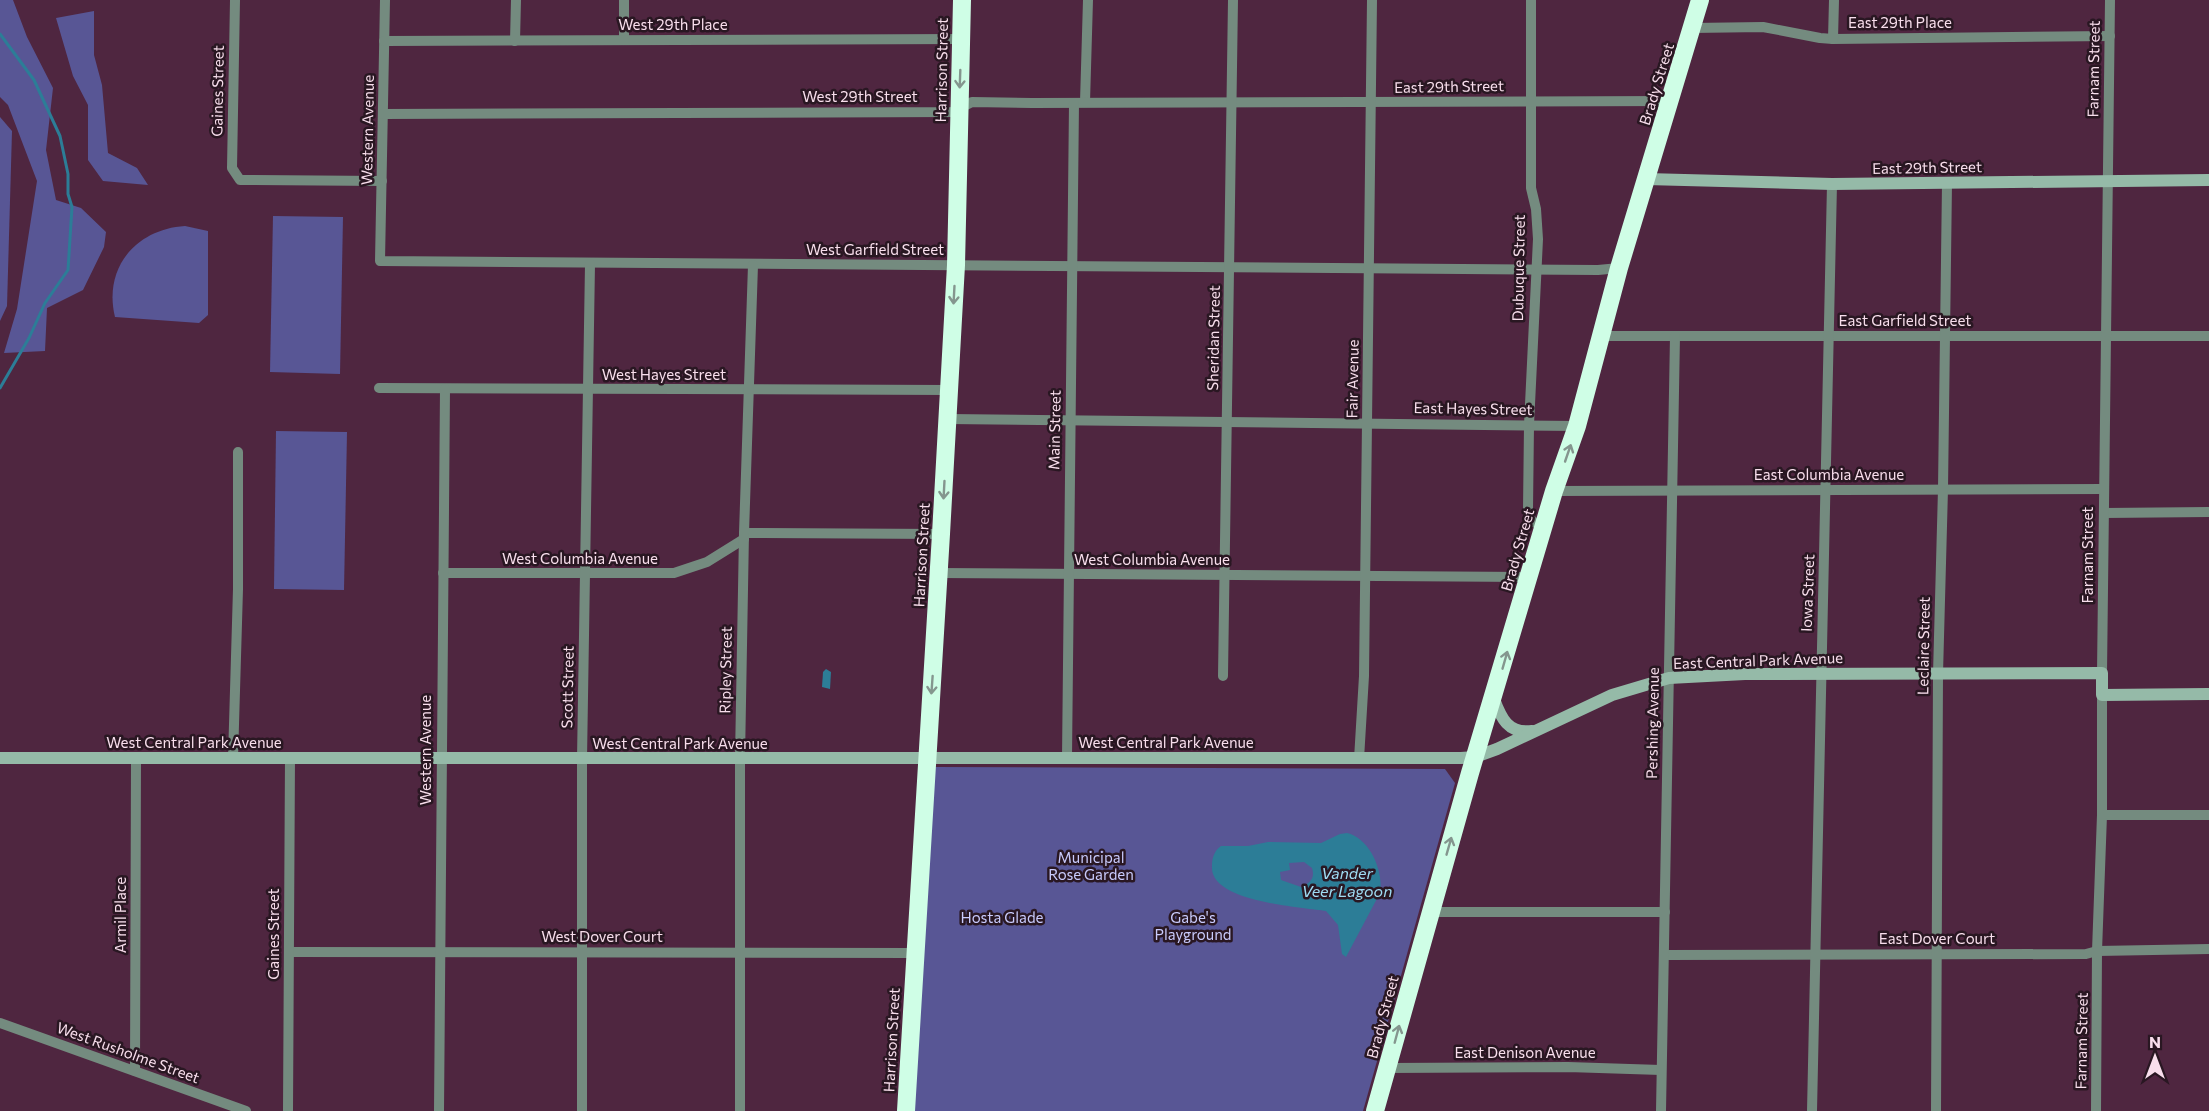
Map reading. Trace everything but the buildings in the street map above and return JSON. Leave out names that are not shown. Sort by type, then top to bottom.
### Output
[{"type":"highway","name":"Harrison Street","points":[[906,1111],[956,265],[962,0]]},
{"type":"highway","name":"Brady Street","points":[[1376,1111],[1475,757],[1554,491],[1577,426],[1619,268],[1700,0]]},
{"type":"main road","name":"East 29th Street","points":[[1646,179],[1832,184],[2209,180]]},
{"type":"main road","name":"East Central Park Avenue","points":[[1359,759],[1475,757],[1497,749],[1612,694],[1669,678],[1745,674],[2102,673]]},
{"type":"main road","name":"Farnam Street","points":[[2102,673],[2102,694]]},
{"type":"main road","points":[[2102,694],[2209,694]]},
{"type":"main road","points":[[1494,699],[1503,721],[1508,726],[1526,732],[1536,730]]},
{"type":"main road","name":"West Central Park Avenue","points":[[0,758],[1359,759]]},
{"type":"street","name":"Gaines Street","points":[[235,0],[232,168],[240,180],[382,182]]},
{"type":"street","name":"Western Avenue","points":[[380,261],[385,0]]},
{"type":"street","points":[[515,41],[516,0]]},
{"type":"street","points":[[624,0],[624,40]]},
{"type":"street","name":"Main Street","points":[[1067,758],[1073,265],[1079,103],[1088,0]]},
{"type":"street","name":"Sheridan Street","points":[[1223,676],[1233,0]]},
{"type":"street","name":"Fair Avenue","points":[[1359,759],[1364,676],[1366,576],[1372,0]]},
{"type":"street","name":"Dubuque Street","points":[[1531,0],[1531,188],[1536,209],[1536,269],[1529,425],[1528,514],[1534,523],[1544,526]]},
{"type":"street","points":[[1833,39],[1834,0]]},
{"type":"street","name":"Farnam Street","points":[[2102,673],[2110,0]]},
{"type":"street","name":"East 29th Place","points":[[1692,28],[1763,27],[1833,39],[2110,36]]},
{"type":"street","name":"West 29th Place","points":[[384,41],[961,39]]},
{"type":"street","name":"East 29th Street","points":[[1371,102],[1671,100]]},
{"type":"street","name":"West 29th Street","points":[[383,114],[952,112],[972,102],[1371,102]]},
{"type":"street","name":"Leclaire Street","points":[[1936,1111],[1938,674],[1947,183]]},
{"type":"street","name":"Iowa Street","points":[[1812,1111],[1832,184]]},
{"type":"street","name":"West Garfield Street","points":[[380,261],[1370,268]]},
{"type":"street","name":"Scott Street","points":[[582,1111],[584,952],[582,759],[590,264]]},
{"type":"street","name":"Ripley Street","points":[[740,1111],[740,758],[744,536],[753,265]]},
{"type":"street","points":[[1370,268],[1619,268]]},
{"type":"street","name":"East Garfield Street","points":[[1601,336],[2209,336]]},
{"type":"street","name":"Pershing Avenue","points":[[1661,1111],[1675,336]]},
{"type":"street","name":"West Hayes Street","points":[[379,388],[949,390]]},
{"type":"street","name":"Western Avenue","points":[[439,1111],[445,389]]},
{"type":"street","points":[[948,419],[1368,423]]},
{"type":"street","name":"East Hayes Street","points":[[1368,423],[1577,426]]},
{"type":"street","points":[[233,758],[238,589],[238,452]]},
{"type":"street","name":"East Columbia Avenue","points":[[1554,491],[2104,489]]},
{"type":"street","points":[[2104,513],[2209,512]]},
{"type":"street","points":[[744,536],[941,534]]},
{"type":"street","name":"West Columbia Avenue","points":[[443,573],[674,573],[707,562],[744,536]]},
{"type":"street","name":"West Columbia Avenue","points":[[939,573],[1366,576]]},
{"type":"street","points":[[1366,576],[1529,578]]},
{"type":"street","name":"Farnam Street","points":[[2096,1111],[2102,694]]},
{"type":"street","name":"Gaines Street","points":[[288,1111],[290,757]]},
{"type":"street","name":"Armil Place","points":[[135,1071],[136,758]]},
{"type":"street","points":[[2102,815],[2209,815]]},
{"type":"street","points":[[1430,912],[1665,912]]},
{"type":"street","name":"East Dover Court","points":[[1664,955],[2086,954],[2097,951],[2209,950]]},
{"type":"street","name":"West Dover Court","points":[[289,952],[915,953]]},
{"type":"street","name":"West Rusholme Street","points":[[0,1023],[246,1111]]},
{"type":"street","name":"East Denison Avenue","points":[[1388,1068],[1568,1067],[1661,1070]]},
{"type":"green space","points":[[0,0],[13,0],[27,37],[53,88],[46,150],[56,200],[81,208],[106,232],[104,247],[83,290],[47,308],[45,351],[4,353],[17,309],[37,181],[8,105],[0,97]]},
{"type":"green space","points":[[94,11],[94,55],[102,85],[108,153],[137,168],[148,185],[103,181],[88,160],[88,105],[73,76],[56,18]]},
{"type":"green space","points":[[0,117],[12,131],[7,306],[0,321]]},
{"type":"green space","points":[[273,216],[343,217],[340,374],[270,372]]},
{"type":"green space","points":[[185,226],[208,231],[208,315],[199,323],[115,317],[114,283],[119,267],[127,254],[138,243],[152,235],[167,229]]},
{"type":"green space","points":[[276,431],[347,432],[344,590],[274,589]]},
{"type":"green space","points":[[934,767],[1445,769],[1455,783],[1363,1111],[914,1111]]},
{"type":"water","points":[[826,669],[831,672],[830,689],[822,687],[823,672]]},
{"type":"water","name":"Vander Veer Lagoon","points":[[1347,833],[1355,836],[1369,849],[1380,875],[1381,885],[1380,893],[1346,957],[1342,954],[1338,925],[1326,911],[1278,904],[1240,895],[1225,888],[1215,878],[1212,860],[1215,852],[1221,846],[1248,846],[1268,842],[1321,843]],"holes":[[[1304,862],[1312,868],[1311,880],[1301,887],[1281,880],[1280,872],[1290,870],[1289,863]]]},
{"type":"waterway","points":[[0,34],[34,80],[60,136],[72,207],[68,270],[45,303],[29,338],[0,388]]},
{"type":"park label","name":"Municipal Rose Garden","points":[[1091,866]]},
{"type":"park label","name":"Hosta Glade","points":[[1002,918]]},
{"type":"park label","name":"Gabe's Playground","points":[[1193,926]]}]
